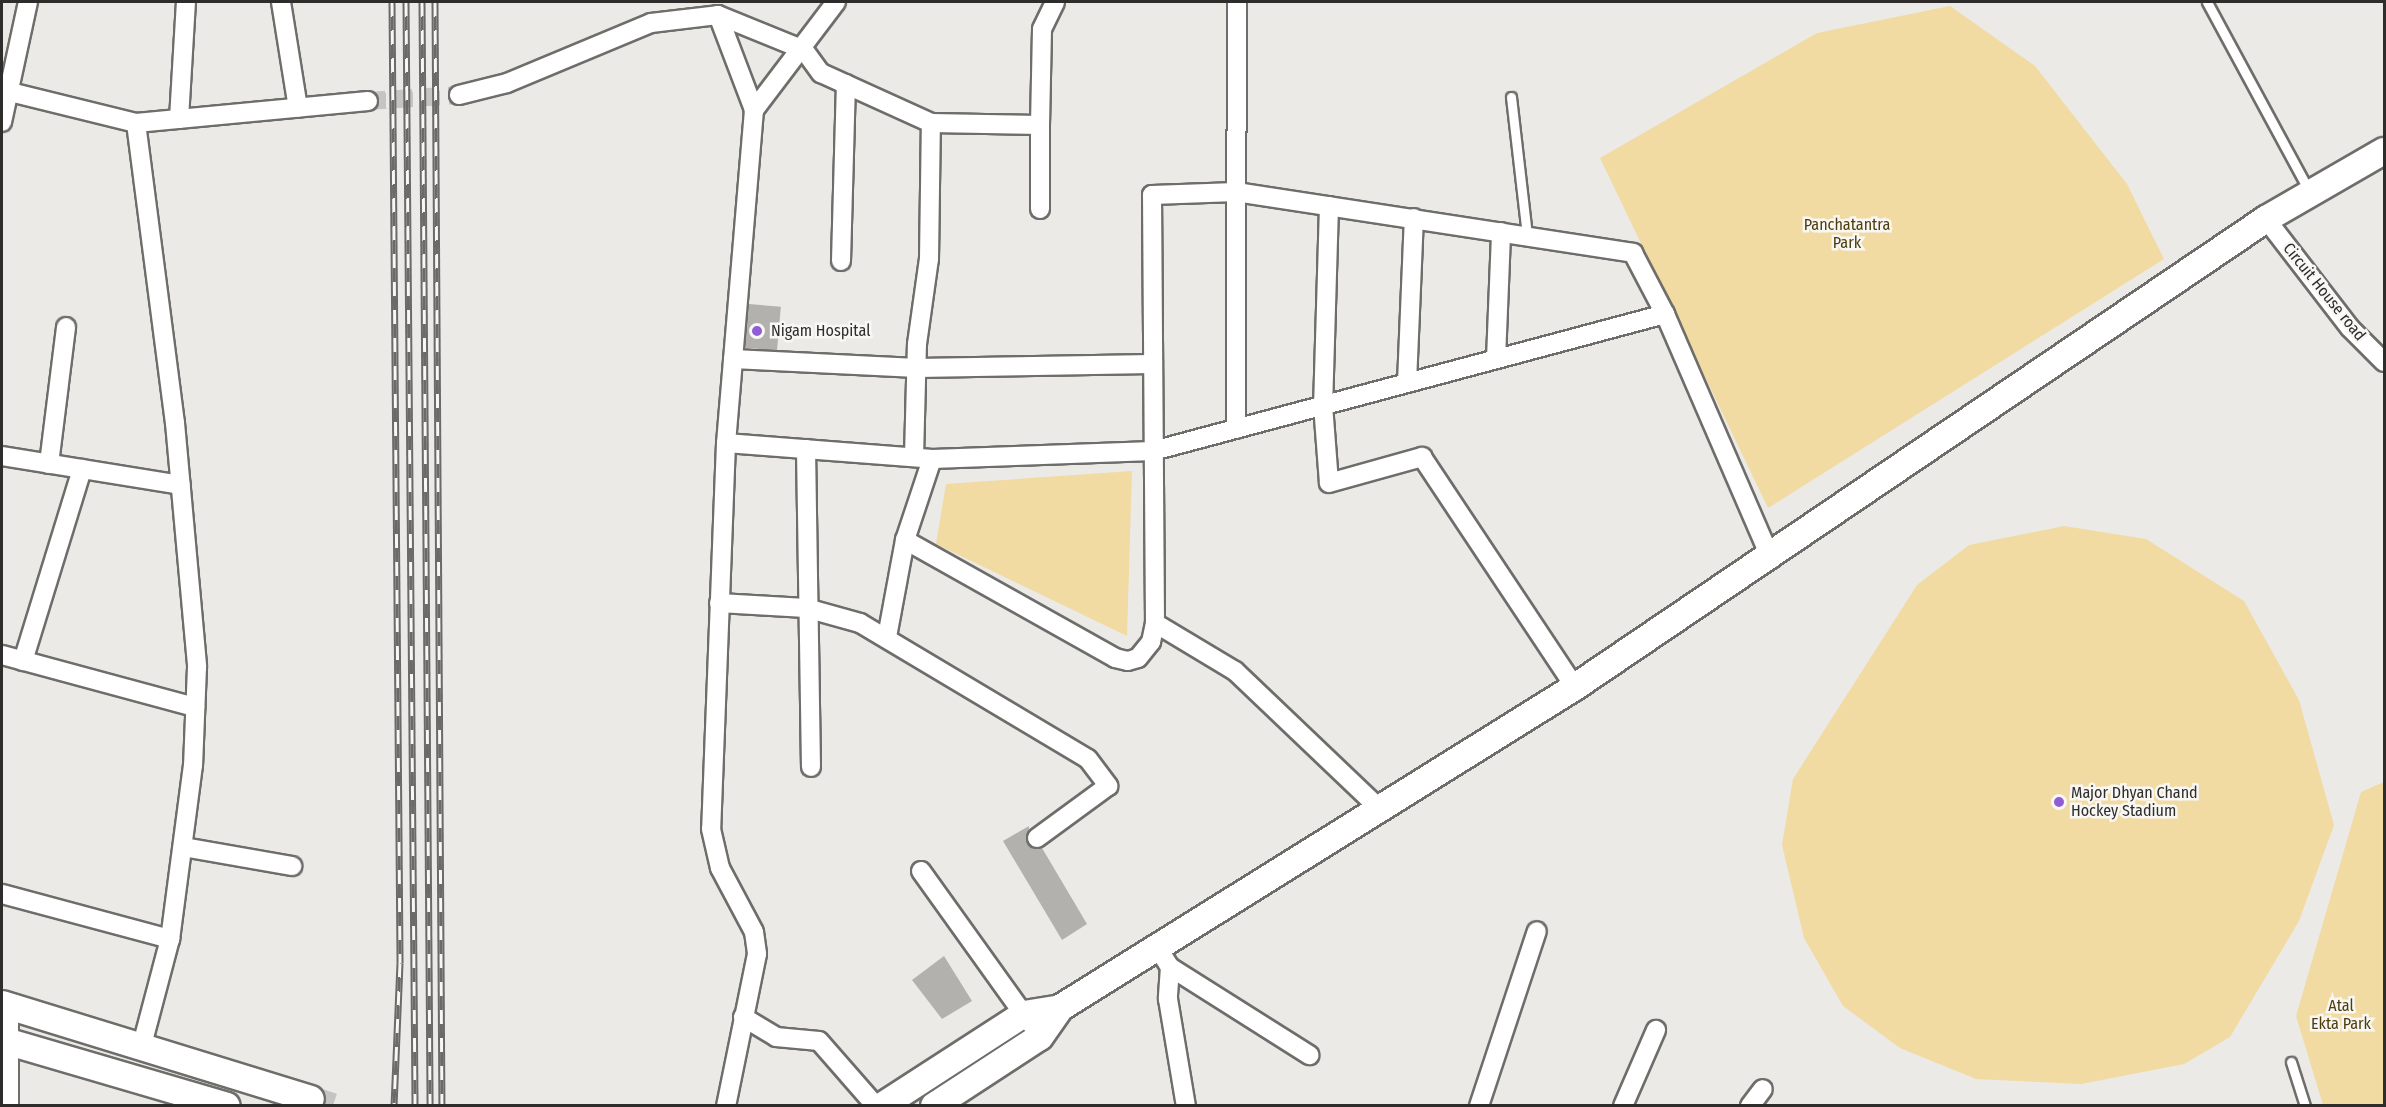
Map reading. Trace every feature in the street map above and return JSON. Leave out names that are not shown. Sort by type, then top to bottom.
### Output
[{"type":"street","points":[[2,122],[5,91],[28,2]]},
{"type":"street","points":[[179,119],[186,2]]},
{"type":"street","points":[[281,2],[298,108]]},
{"type":"street","points":[[754,110],[804,50],[836,2]]},
{"type":"street","points":[[1040,209],[1042,29],[1055,2]]},
{"type":"street","points":[[1236,429],[1237,2]]},
{"type":"street","points":[[718,15],[754,110],[726,443],[711,829],[720,868],[757,944],[726,1106]]},
{"type":"street","points":[[459,95],[507,83],[651,23],[718,15],[804,50],[821,73],[931,123],[1040,125]]},
{"type":"street","points":[[841,261],[846,84]]},
{"type":"street","points":[[5,91],[136,123],[368,101]]},
{"type":"street","points":[[136,123],[181,484],[197,667],[183,847],[170,939],[141,1049]]},
{"type":"street","points":[[887,637],[923,458],[917,368],[929,259],[931,123]]},
{"type":"street","points":[[933,1106],[1040,1037],[1060,1008],[1156,945],[1575,687],[1771,559],[2265,219],[2309,191],[2385,151]]},
{"type":"street","points":[[905,540],[1115,658],[1138,658],[1151,642],[1155,622],[1152,195],[1236,192],[1633,253],[1665,314],[1771,559]]},
{"type":"street","points":[[1329,206],[1323,405],[1329,483],[1422,457],[1575,687]]},
{"type":"street","points":[[1407,382],[1414,218]]},
{"type":"street","name":"Circuit House road","points":[[2265,219],[2350,328],[2385,362]]},
{"type":"street","points":[[1496,359],[1501,232]]},
{"type":"street","points":[[726,443],[923,458],[1153,451],[1665,314]]},
{"type":"street","points":[[49,464],[66,327]]},
{"type":"street","points":[[733,359],[917,368],[1152,364]]},
{"type":"street","points":[[806,449],[806,608],[811,767]]},
{"type":"street","points":[[2,456],[181,484]]},
{"type":"street","points":[[82,469],[8,662],[195,706]]},
{"type":"street","points":[[719,603],[806,608],[887,637],[1076,750],[1108,780],[1106,787],[1037,838]]},
{"type":"street","points":[[1155,622],[1235,671],[1379,808]]},
{"type":"street","points":[[183,847],[292,866]]},
{"type":"street","points":[[921,871],[1040,1037]]},
{"type":"street","points":[[2,894],[170,939]]},
{"type":"street","points":[[1479,1106],[1537,931]]},
{"type":"street","points":[[1156,945],[1170,967],[1309,1054]]},
{"type":"street","points":[[1170,967],[1168,999],[1185,1106]]},
{"type":"street","points":[[9,1106],[5,1005],[141,1049],[311,1099]]},
{"type":"street","points":[[882,1106],[1024,1014],[1060,1008]]},
{"type":"street","points":[[742,1017],[776,1037],[819,1041],[876,1106]]},
{"type":"street","points":[[1623,1106],[1656,1030]]},
{"type":"street","points":[[6,1041],[227,1106]]},
{"type":"street","points":[[1750,1106],[1763,1089]]},
{"type":"lane","points":[[2207,2],[2309,191]]},
{"type":"lane","points":[[1511,97],[1527,236]]},
{"type":"lane","points":[[2291,1062],[2305,1106]]},
{"type":"green space","name":"Panchatantra Park","points":[[1950,6],[2035,66],[2127,184],[2164,259],[1768,508],[1600,158],[1817,33]]},
{"type":"green space","points":[[1132,471],[1127,636],[936,544],[946,484]]},
{"type":"green space","name":"Major Dhyan Chand Hockey Stadium","points":[[2064,526],[2146,539],[2244,601],[2299,700],[2334,825],[2299,921],[2230,1037],[2184,1064],[2081,1084],[1976,1079],[1900,1048],[1843,1006],[1804,938],[1782,845],[1793,779],[1917,585],[1969,545]]},
{"type":"green space","name":"Atal Ekta Park","points":[[2384,782],[2384,1105],[2323,1105],[2296,1016],[2361,792]]},
{"type":"building","points":[[749,304],[781,307],[777,351],[745,348]]},
{"type":"building","points":[[1029,826],[1028,844],[1042,848],[1087,924],[1062,940],[1003,841]]},
{"type":"building","points":[[944,956],[972,1001],[942,1019],[912,980]]},
{"type":"tunnel","points":[[368,101],[459,95]]},
{"type":"tunnel","points":[[311,1099],[333,1106]]},
{"type":"railway","points":[[392,2],[400,963],[394,1106]]},
{"type":"railway","points":[[406,2],[415,1106]]},
{"type":"railway","points":[[422,2],[430,1106]]},
{"type":"railway","points":[[435,2],[442,1106]]},
{"type":"place","name":"Nigam Hospital","points":[[757,331]]},
{"type":"place","name":"Major Dhyan Chand Hockey Stadium","points":[[2059,802]]}]
